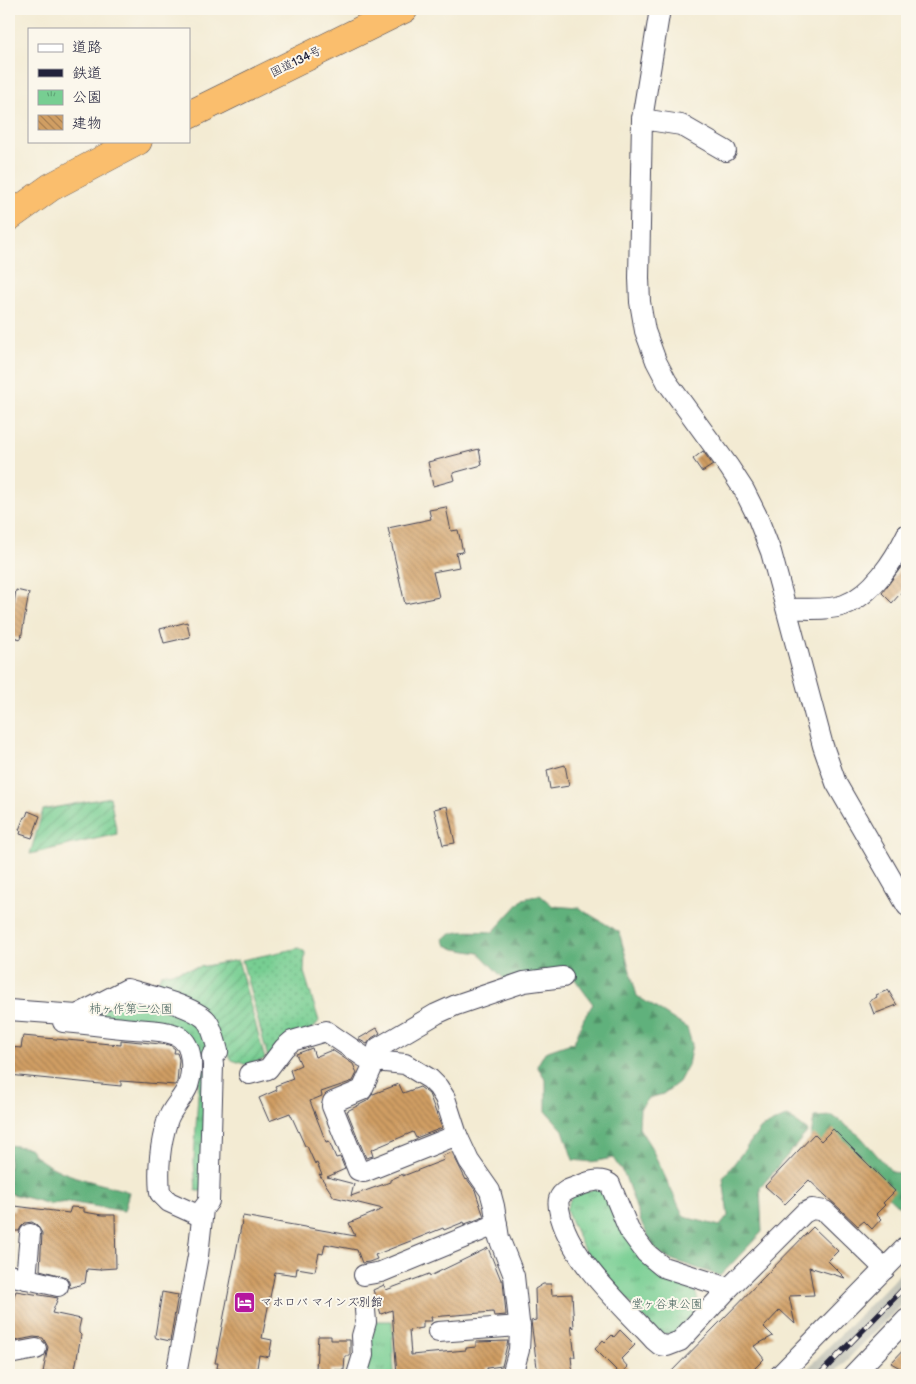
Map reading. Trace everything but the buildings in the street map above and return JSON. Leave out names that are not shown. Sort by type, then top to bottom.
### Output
[{"type":"highway","name":"国道134号","points":[[190,116],[404,9]]},
{"type":"highway","points":[[9,216],[51,187],[136,142]]},
{"type":"street","points":[[660,9],[642,119],[639,278],[640,302],[645,331],[656,361],[668,382],[729,467],[757,516],[771,552],[822,746],[831,772],[907,906]]},
{"type":"street","points":[[642,119],[681,125],[726,150]]},
{"type":"street","points":[[786,609],[832,607],[844,605],[855,600],[883,573],[898,553],[907,534]]},
{"type":"street","points":[[457,1135],[364,1172],[358,1170],[332,1106],[333,1102],[362,1090],[375,1061],[378,1048],[450,1008],[524,982],[564,977]]},
{"type":"street","points":[[9,1010],[77,1015],[127,989],[193,1011],[207,1020],[218,1050],[212,1056],[209,1201],[203,1210],[198,1256],[176,1375]]},
{"type":"street","points":[[9,1010],[56,1021],[160,1031],[177,1035],[191,1055],[188,1086],[167,1118],[162,1138],[159,1178],[160,1193],[169,1202],[202,1217]]},
{"type":"street","points":[[249,1074],[268,1069],[284,1048],[292,1041],[326,1031],[364,1057],[375,1061],[405,1064],[430,1079],[438,1087],[469,1161],[490,1191],[503,1251],[514,1276],[520,1326],[519,1350],[512,1375]]},
{"type":"street","points":[[729,1288],[663,1267],[646,1253],[629,1230],[614,1191],[610,1184],[604,1180],[590,1181],[565,1191],[559,1199],[558,1205],[564,1226],[586,1264],[654,1340],[667,1346],[680,1341],[729,1288],[804,1213],[812,1209],[825,1211],[885,1269]]},
{"type":"street","points":[[364,1275],[381,1272],[390,1262],[441,1241],[497,1224]]},
{"type":"street","points":[[30,1234],[17,1277],[58,1286]]},
{"type":"street","points":[[780,1375],[907,1246]]},
{"type":"street","points":[[357,1375],[363,1355],[362,1336],[366,1322],[365,1310]]},
{"type":"street","points":[[854,1375],[907,1318]]},
{"type":"street","points":[[438,1333],[520,1326]]},
{"type":"street","points":[[9,1354],[36,1349]]},
{"type":"shaded area","points":[[907,1266],[907,1299],[832,1375],[801,1375]]},
{"type":"green space","points":[[110,797],[117,834],[30,854],[43,810]]},
{"type":"green space","points":[[540,895],[553,906],[579,908],[619,932],[637,996],[687,1028],[692,1044],[688,1065],[679,1082],[663,1094],[649,1098],[640,1109],[639,1128],[651,1147],[684,1217],[720,1226],[728,1216],[723,1178],[761,1128],[788,1116],[808,1131],[760,1188],[762,1232],[720,1276],[664,1257],[653,1246],[641,1222],[625,1176],[613,1158],[591,1162],[573,1160],[563,1130],[546,1111],[546,1080],[537,1066],[545,1052],[574,1042],[584,1018],[593,1004],[574,978],[563,972],[509,984],[479,953],[455,949],[446,945],[443,939],[460,932],[493,932],[523,899]]},
{"type":"green space","points":[[299,948],[305,952],[304,972],[319,1021],[313,1029],[268,1058],[242,960]]},
{"type":"green space","points":[[238,960],[265,1059],[247,1065],[232,1060],[223,1049],[218,1034],[161,994],[158,981],[161,974]]},
{"type":"green space","name":"柿ヶ作第二公園","points":[[127,994],[207,1026],[207,1191],[196,1191],[194,1160],[199,1078],[191,1038],[80,1019]]},
{"type":"green space","points":[[833,1116],[860,1136],[892,1172],[907,1174],[907,1211],[899,1207],[873,1182],[810,1143],[814,1117]]},
{"type":"green space","points":[[9,1145],[29,1148],[48,1165],[61,1171],[129,1192],[124,1211],[68,1202],[50,1204],[9,1193]]},
{"type":"green space","name":"堂ヶ谷東公園","points":[[594,1189],[607,1194],[619,1222],[694,1286],[700,1307],[673,1334],[658,1334],[585,1252],[566,1210],[572,1196]]},
{"type":"green space","points":[[375,1321],[392,1321],[394,1375],[363,1375]]},
{"type":"railway","points":[[819,1375],[907,1285]]},
{"type":"place","name":"マホロバ マインズ別館","points":[[244,1302]]}]
